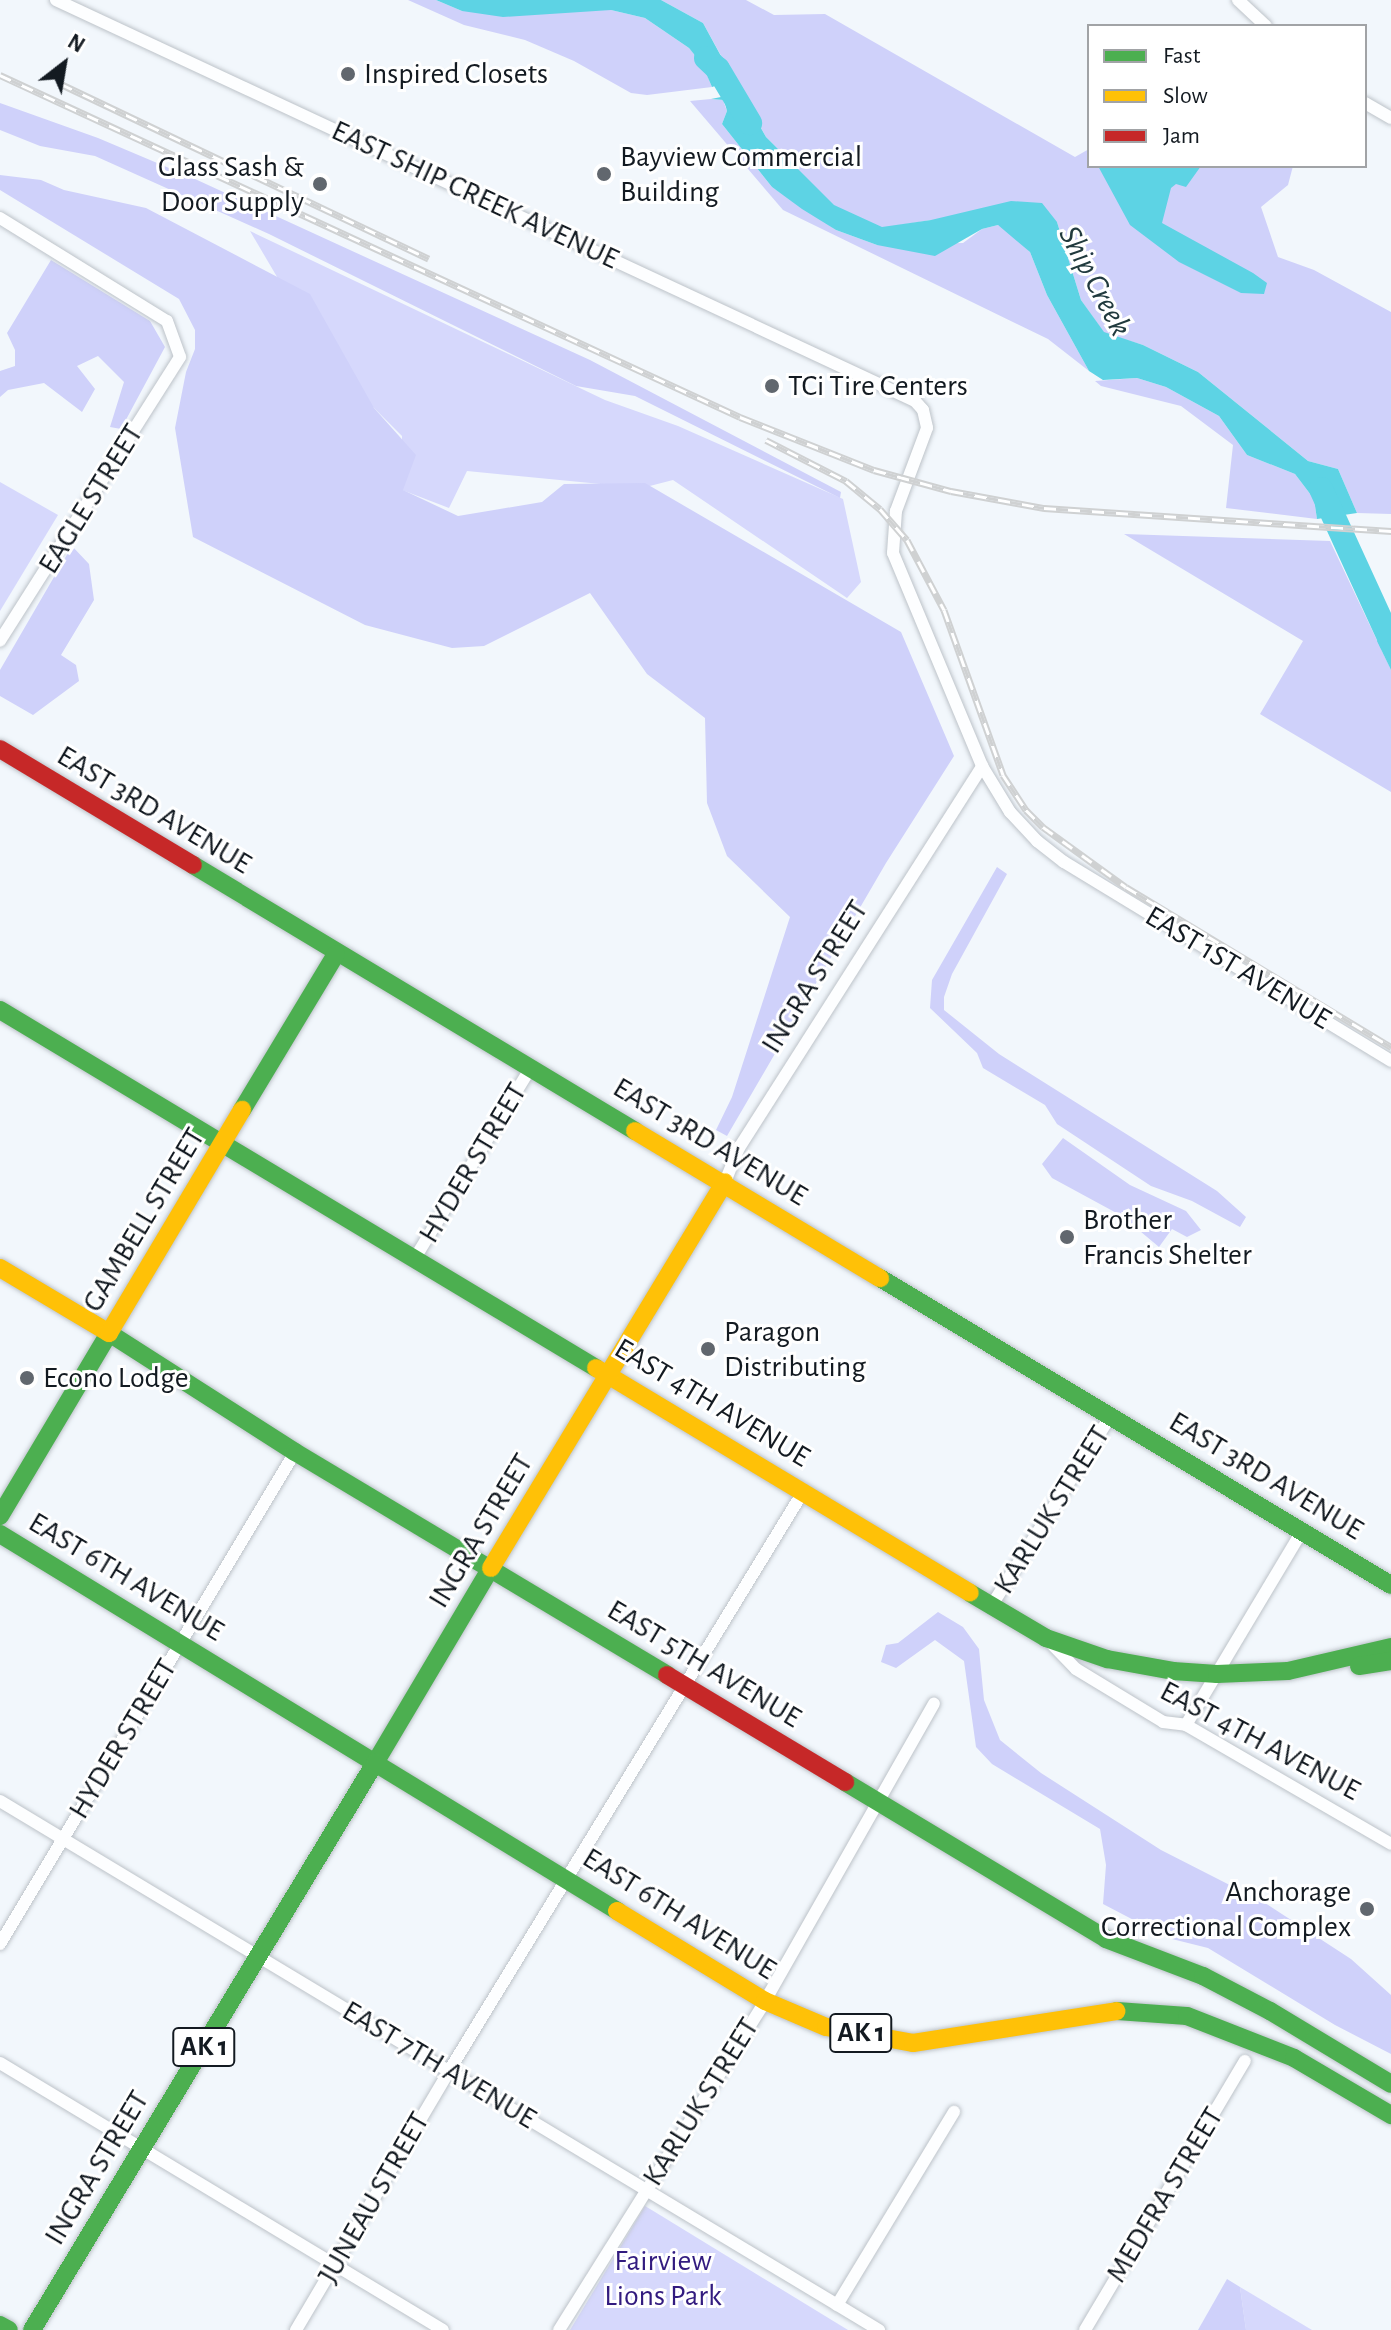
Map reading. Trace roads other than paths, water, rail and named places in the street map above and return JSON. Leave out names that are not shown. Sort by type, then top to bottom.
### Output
[{"type":"main road","name":"EAST 3RD AVENUE","points":[[0,749],[336,954],[725,1182],[1391,1585]]},
{"type":"main road","name":"GAMBELL STREET","points":[[0,1516],[336,954]]},
{"type":"main road","name":"EAST 4TH AVENUE","points":[[0,1010],[1046,1638]]},
{"type":"main road","points":[[676,1154],[684,1169],[703,1182],[707,1190],[698,1223]]},
{"type":"main road","name":"INGRA STREET","points":[[32,2330],[260,1957],[725,1182]]},
{"type":"main road","name":"EAST 5TH AVENUE","points":[[0,1268],[109,1333],[295,1452],[1106,1939],[1203,1976],[1270,2011],[1391,2084]]},
{"type":"main road","name":"EAST 6TH AVENUE","points":[[0,1534],[765,2001],[826,2027],[913,2043],[1125,2010],[1187,2016],[1294,2058],[1391,2115]]},
{"type":"main road","points":[[1046,1638],[1107,1659],[1173,1671],[1217,1674],[1287,1677],[1391,1661]]},
{"type":"main road","points":[[1217,1674],[1288,1671],[1391,1647]]},
{"type":"main road","points":[[0,2325],[9,2330]]},
{"type":"street","name":"EAST SHIP CREEK AVENUE","points":[[56,0],[895,389],[923,410],[927,428],[893,523],[893,553],[901,579],[982,766]]},
{"type":"street","points":[[1238,0],[1264,24]]},
{"type":"street","points":[[1367,104],[1391,118]]},
{"type":"street","name":"EAGLE STREET","points":[[0,218],[167,321],[180,357],[0,641]]},
{"type":"street","name":"EAST 1ST AVENUE","points":[[982,766],[1010,812],[1031,835],[1084,875],[1391,1061]]},
{"type":"street","name":"INGRA STREET","points":[[725,1182],[739,1148],[982,766]]},
{"type":"street","name":"HYDER STREET","points":[[415,1258],[530,1069]]},
{"type":"street","name":"KARLUK STREET","points":[[992,1605],[1111,1415]]},
{"type":"street","name":"HYDER STREET","points":[[0,1944],[295,1452]]},
{"type":"street","name":"JUNEAU STREET","points":[[296,2330],[449,2071],[803,1492]]},
{"type":"street","points":[[1186,1725],[1302,1531]]},
{"type":"street","name":"EAST 4TH AVENUE","points":[[1046,1638],[1076,1669],[1163,1722],[1186,1725],[1391,1844]]},
{"type":"street","name":"KARLUK STREET","points":[[559,2330],[765,2001],[934,1704]]},
{"type":"street","name":"EAST 7TH AVENUE","points":[[0,1801],[879,2330]]},
{"type":"street","name":"MEDFRA STREET","points":[[1085,2330],[1245,2061]]},
{"type":"street","points":[[0,2063],[443,2330]]},
{"type":"street","points":[[837,2305],[954,2112]]},
{"type":"waterway","name":"Ship Creek","points":[[706,58],[718,69],[750,123]]},
{"type":"waterway","name":"Ship Creek","points":[[1321,489],[1391,642]]},
{"type":"railway","points":[[0,75],[740,417],[874,470],[951,491],[1044,508],[1391,531]]},
{"type":"railway","points":[[61,84],[429,259]]},
{"type":"railway","points":[[766,440],[846,481],[880,509],[907,540],[944,610],[1003,775],[1026,810],[1043,827],[1126,887],[1391,1047]]},
{"type":"place","name":"Inspired Closets","points":[[348,74]]},
{"type":"place","name":"Bayview Commercial Building","points":[[604,174]]},
{"type":"place","name":"Glass Sash & Door Supply","points":[[320,184]]},
{"type":"place","name":"TCi Tire Centers","points":[[772,386]]},
{"type":"place","name":"Brother Francis Shelter","points":[[1067,1237]]},
{"type":"place","name":"Paragon Distributing","points":[[708,1349]]},
{"type":"place","name":"Econo Lodge","points":[[27,1378]]},
{"type":"place","name":"Anchorage Correctional Complex","points":[[1367,1909]]},
{"type":"park label","name":"Fairview Lions Park","points":[[663,2278]]}]
